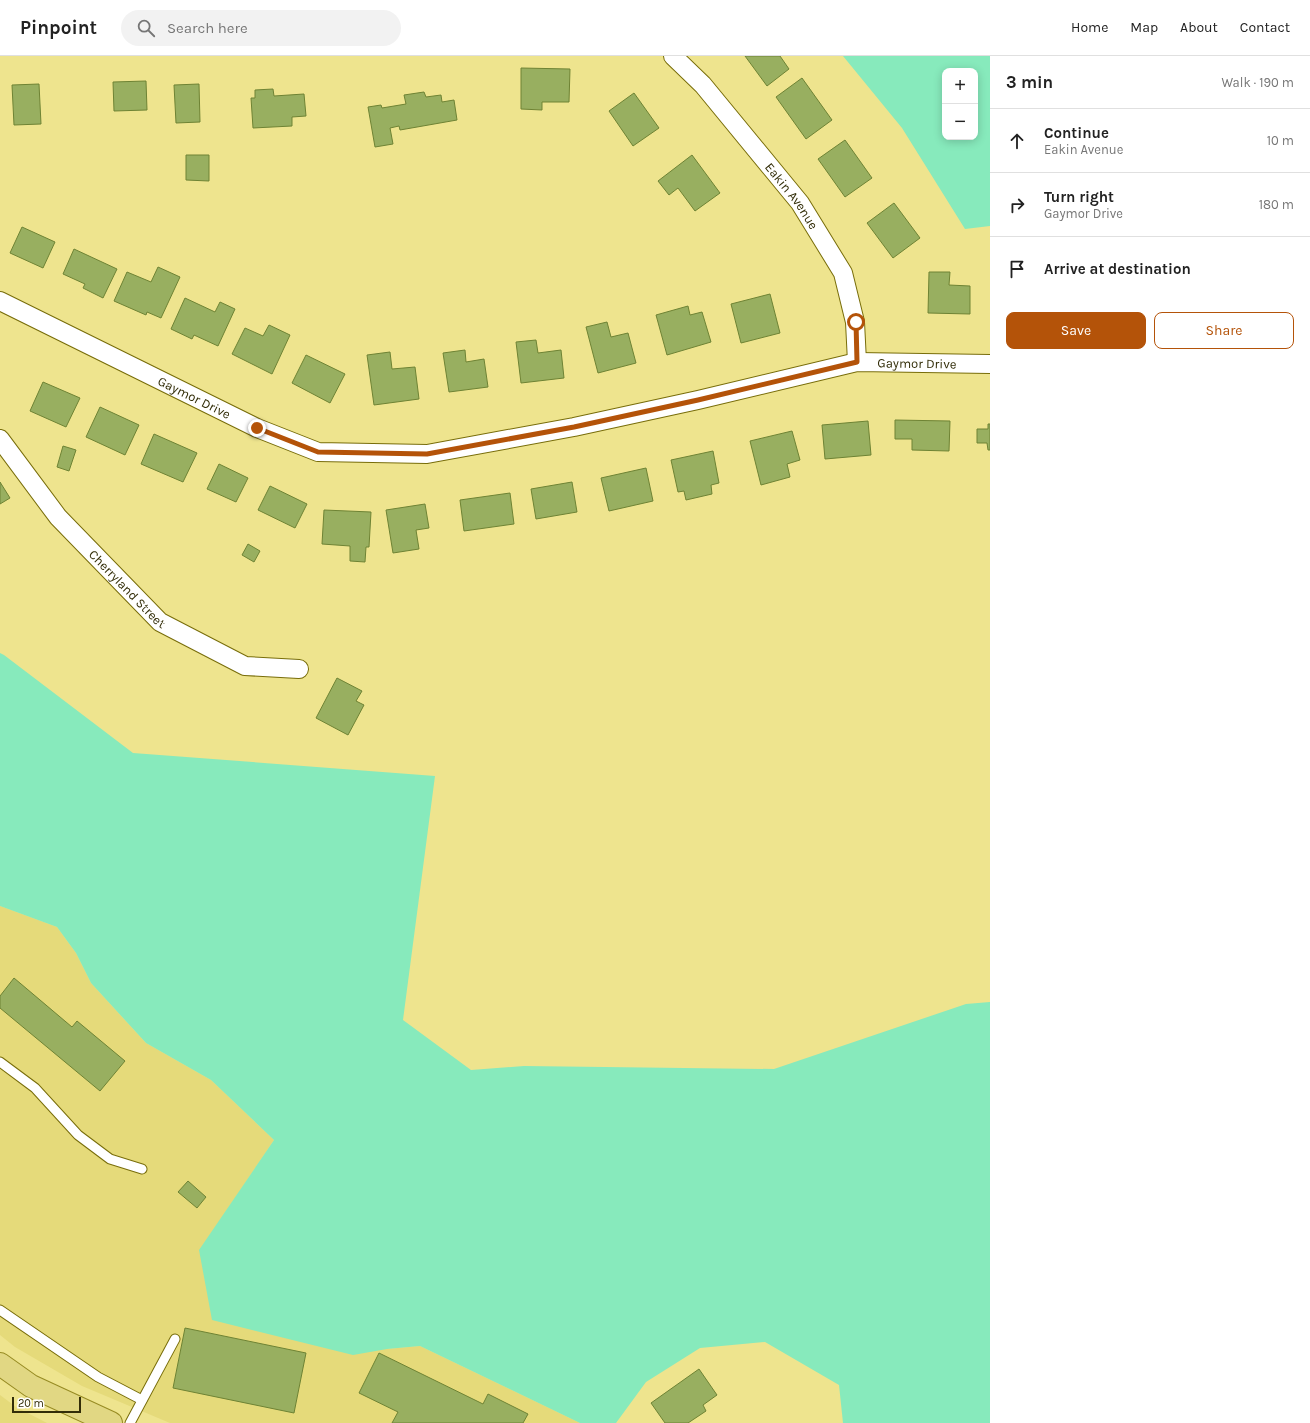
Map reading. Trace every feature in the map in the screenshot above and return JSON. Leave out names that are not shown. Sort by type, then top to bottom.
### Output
[{"type":"main road","points":[[0,1364],[31,1386],[111,1423]]},
{"type":"street","name":"Eakin Avenue","points":[[673,56],[703,85],[800,203],[843,273],[856,322],[857,362]]},
{"type":"street","name":"Gaymor Drive","points":[[0,301],[257,428],[318,452],[427,454],[582,425],[698,400],[857,362],[990,364]]},
{"type":"street","name":"Cherryland Street","points":[[0,439],[58,517],[160,622],[245,666],[299,669]]},
{"type":"lane","points":[[0,1062],[35,1088],[78,1135],[110,1158],[142,1169]]},
{"type":"lane","points":[[0,1310],[98,1377],[142,1400]]},
{"type":"lane","points":[[130,1423],[175,1339]]},
{"type":"shaded area","points":[[0,906],[57,927],[76,953],[91,983],[146,1043],[211,1080],[274,1140],[200,1250],[387,1349],[420,1346],[580,1423],[170,1423],[82,1386],[15,1347],[0,1335]]},
{"type":"shaded area","points":[[0,1395],[16,1407],[47,1423],[0,1423]]},
{"type":"green space","points":[[843,56],[990,56],[990,226],[965,229],[902,128]]},
{"type":"green space","points":[[0,653],[133,753],[435,776],[403,1020],[471,1070],[524,1066],[774,1069],[966,1004],[990,1002],[990,1423],[843,1423],[839,1385],[765,1342],[700,1348],[646,1382],[616,1423],[580,1423],[420,1346],[387,1349],[353,1355],[212,1320],[199,1250],[274,1140],[211,1080],[146,1043],[91,983],[76,953],[57,927],[0,906]]},
{"type":"building","points":[[745,56],[780,56],[789,69],[767,86]]},
{"type":"building","points":[[521,68],[570,69],[569,102],[542,102],[542,110],[521,109]]},
{"type":"building","points":[[802,78],[832,120],[806,139],[776,97]]},
{"type":"building","points":[[146,81],[147,110],[114,111],[113,82]]},
{"type":"building","points":[[39,84],[41,124],[14,125],[12,85]]},
{"type":"building","points":[[199,84],[200,122],[176,123],[174,85]]},
{"type":"building","points":[[273,89],[274,96],[304,94],[306,116],[292,117],[292,126],[253,128],[251,98],[255,98],[255,90]]},
{"type":"building","points":[[424,92],[426,97],[441,95],[442,102],[454,100],[457,120],[400,130],[399,126],[390,128],[393,144],[375,147],[368,107],[381,105],[382,108],[406,104],[404,95]]},
{"type":"building","points":[[634,93],[659,128],[633,146],[609,111]]},
{"type":"building","points":[[845,140],[872,178],[845,197],[818,159]]},
{"type":"building","points":[[186,155],[209,155],[209,181],[186,180]]},
{"type":"building","points":[[692,155],[720,193],[695,211],[678,188],[669,195],[658,181]]},
{"type":"building","points":[[894,203],[920,238],[893,258],[867,223]]},
{"type":"building","points":[[22,227],[55,242],[43,268],[10,253]]},
{"type":"building","points":[[74,249],[117,269],[103,298],[83,288],[85,284],[63,274]]},
{"type":"building","points":[[158,267],[180,277],[161,318],[147,312],[146,315],[114,301],[127,272],[151,282]]},
{"type":"building","points":[[929,272],[950,272],[949,285],[970,286],[970,314],[928,313]]},
{"type":"building","points":[[770,294],[780,333],[741,343],[731,304]]},
{"type":"building","points":[[185,298],[215,312],[220,302],[235,309],[218,346],[194,335],[192,339],[171,329]]},
{"type":"building","points":[[688,306],[690,315],[702,312],[711,342],[667,355],[656,315]]},
{"type":"building","points":[[607,322],[611,337],[628,333],[636,363],[598,373],[586,327]]},
{"type":"building","points":[[269,325],[290,335],[272,374],[232,354],[245,328],[263,336]]},
{"type":"building","points":[[536,340],[538,353],[561,350],[564,378],[521,383],[516,342]]},
{"type":"building","points":[[465,350],[466,362],[484,359],[488,387],[449,392],[443,353]]},
{"type":"building","points":[[390,352],[392,369],[415,367],[419,399],[374,405],[367,355]]},
{"type":"building","points":[[306,355],[345,374],[330,403],[292,383]]},
{"type":"building","points":[[43,382],[80,398],[66,427],[30,411]]},
{"type":"building","points":[[100,407],[139,425],[125,455],[86,437]]},
{"type":"building","points":[[895,420],[950,421],[949,451],[912,450],[912,439],[895,439]]},
{"type":"building","points":[[868,421],[871,455],[825,459],[822,425]]},
{"type":"building","points":[[988,424],[990,424],[990,450],[988,450],[987,443],[977,443],[977,429],[988,429]]},
{"type":"building","points":[[792,431],[800,460],[787,464],[790,477],[761,485],[750,441]]},
{"type":"building","points":[[154,434],[197,453],[183,482],[141,464]]},
{"type":"building","points":[[63,446],[76,450],[69,471],[57,467]]},
{"type":"building","points":[[713,451],[719,483],[711,485],[712,494],[686,500],[684,491],[678,492],[671,460]]},
{"type":"building","points":[[219,464],[248,478],[236,502],[207,489]]},
{"type":"building","points":[[646,468],[653,501],[609,511],[601,478]]},
{"type":"building","points":[[0,482],[10,498],[0,504]]},
{"type":"building","points":[[572,482],[577,512],[536,519],[531,489]]},
{"type":"building","points":[[270,486],[307,504],[295,528],[258,510]]},
{"type":"building","points":[[510,493],[514,524],[464,531],[460,500]]},
{"type":"building","points":[[425,504],[429,528],[416,530],[419,549],[393,553],[386,510]]},
{"type":"building","points":[[324,510],[371,512],[369,547],[366,547],[365,562],[350,561],[350,546],[322,544]]},
{"type":"building","points":[[248,544],[260,551],[254,562],[242,555]]},
{"type":"building","points":[[337,678],[362,691],[356,701],[364,705],[348,735],[316,718]]},
{"type":"building","points":[[14,978],[72,1027],[77,1021],[125,1061],[100,1091],[0,1008],[0,996]]},
{"type":"building","points":[[188,1181],[206,1197],[197,1208],[178,1192]]},
{"type":"building","points":[[185,1328],[306,1353],[294,1413],[173,1388]]},
{"type":"building","points":[[379,1353],[483,1404],[488,1394],[528,1414],[523,1423],[392,1423],[398,1412],[359,1393]]},
{"type":"building","points":[[699,1369],[717,1395],[703,1405],[706,1411],[688,1423],[665,1423],[651,1403]]},
{"type":"route","points":[[257,428],[318,452],[427,454],[574,427],[698,400],[857,362],[856,322]]}]
